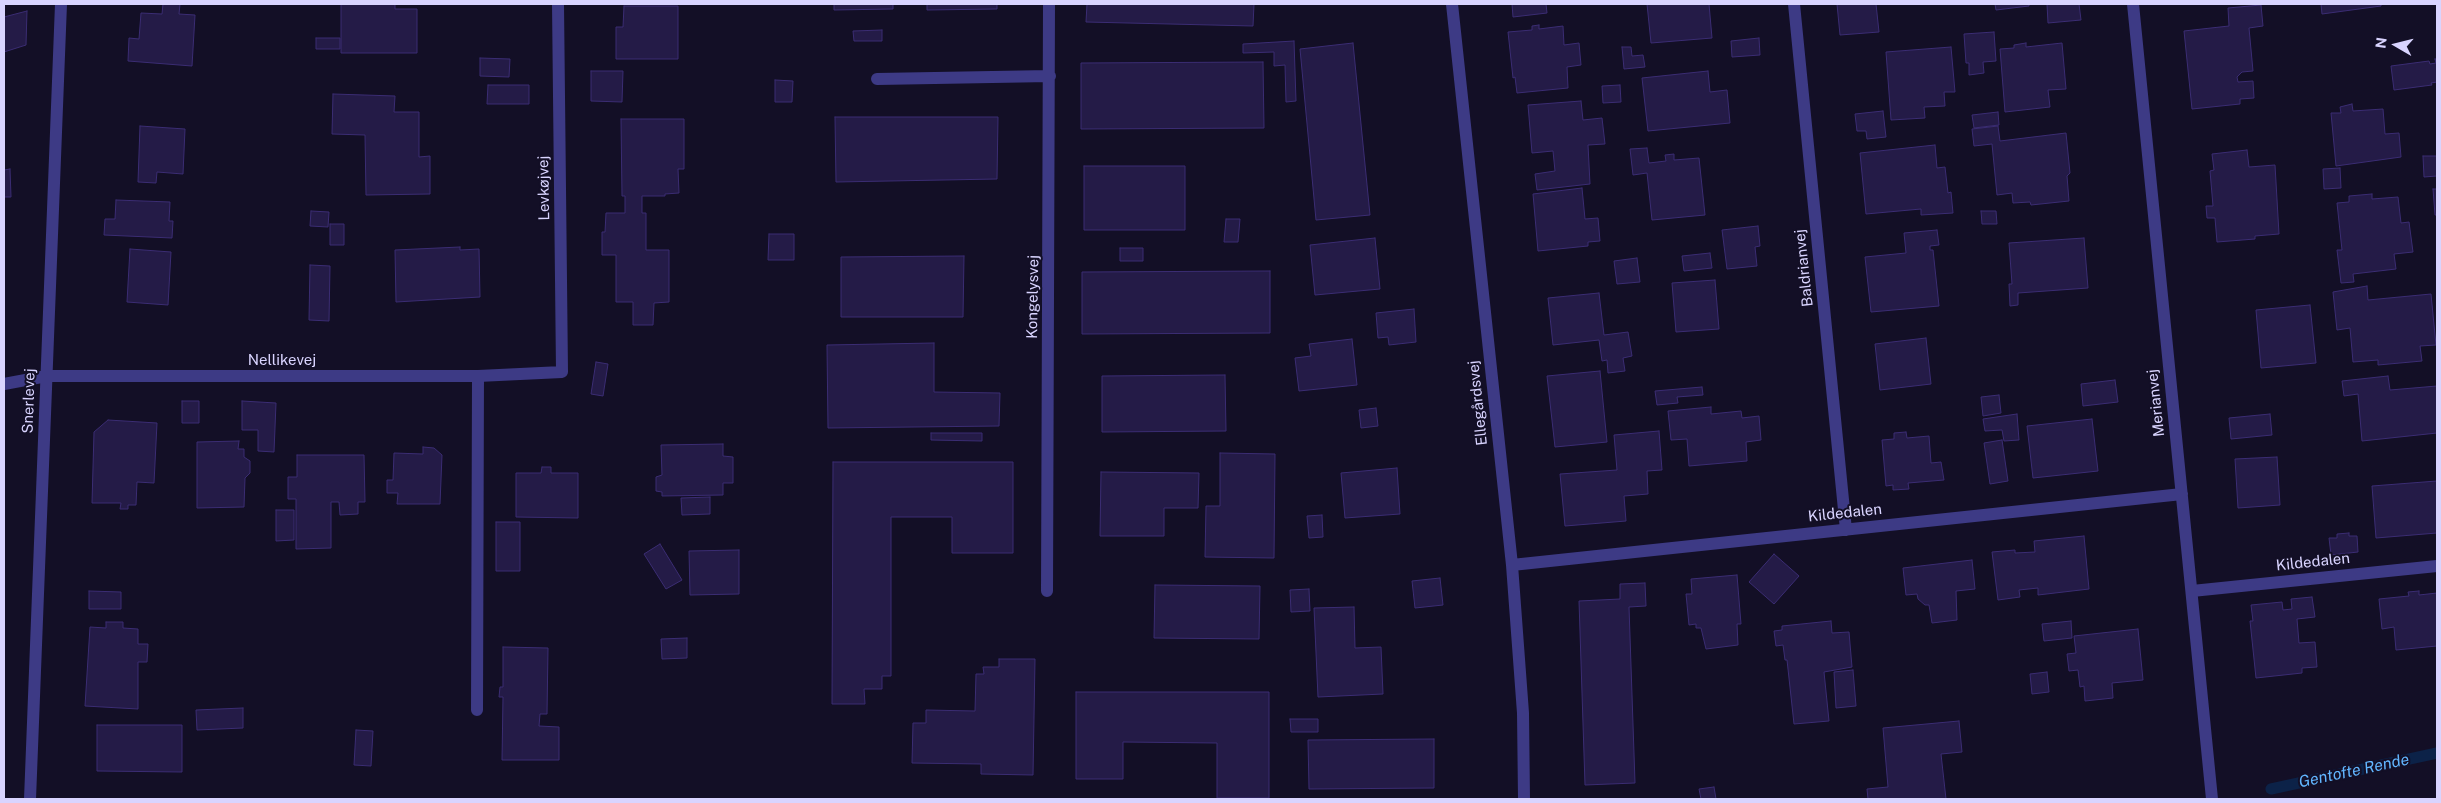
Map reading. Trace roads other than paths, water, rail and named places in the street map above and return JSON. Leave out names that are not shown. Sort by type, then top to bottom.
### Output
[{"type":"street","name":"Snerlevej","points":[[30,799],[61,4]]},
{"type":"street","name":"Levkøjvej","points":[[558,4],[562,372]]},
{"type":"street","name":"Kongelysvej","points":[[1047,591],[1049,4]]},
{"type":"street","name":"Ellegårdsvej","points":[[1452,4],[1512,565],[1523,713],[1524,799]]},
{"type":"street","name":"Baldrianvej","points":[[1794,4],[1846,530]]},
{"type":"street","name":"Merianvej","points":[[2132,4],[2212,799]]},
{"type":"street","points":[[877,79],[1050,76]]},
{"type":"street","name":"Nellikevej","points":[[4,384],[47,376],[478,376],[562,372]]},
{"type":"street","points":[[478,376],[478,710]]},
{"type":"street","name":"Kildedalen","points":[[1512,565],[2182,494]]},
{"type":"street","name":"Kildedalen","points":[[2192,591],[2437,566]]},
{"type":"waterway","name":"Gentofte Rende","points":[[2271,789],[2437,753]]}]
